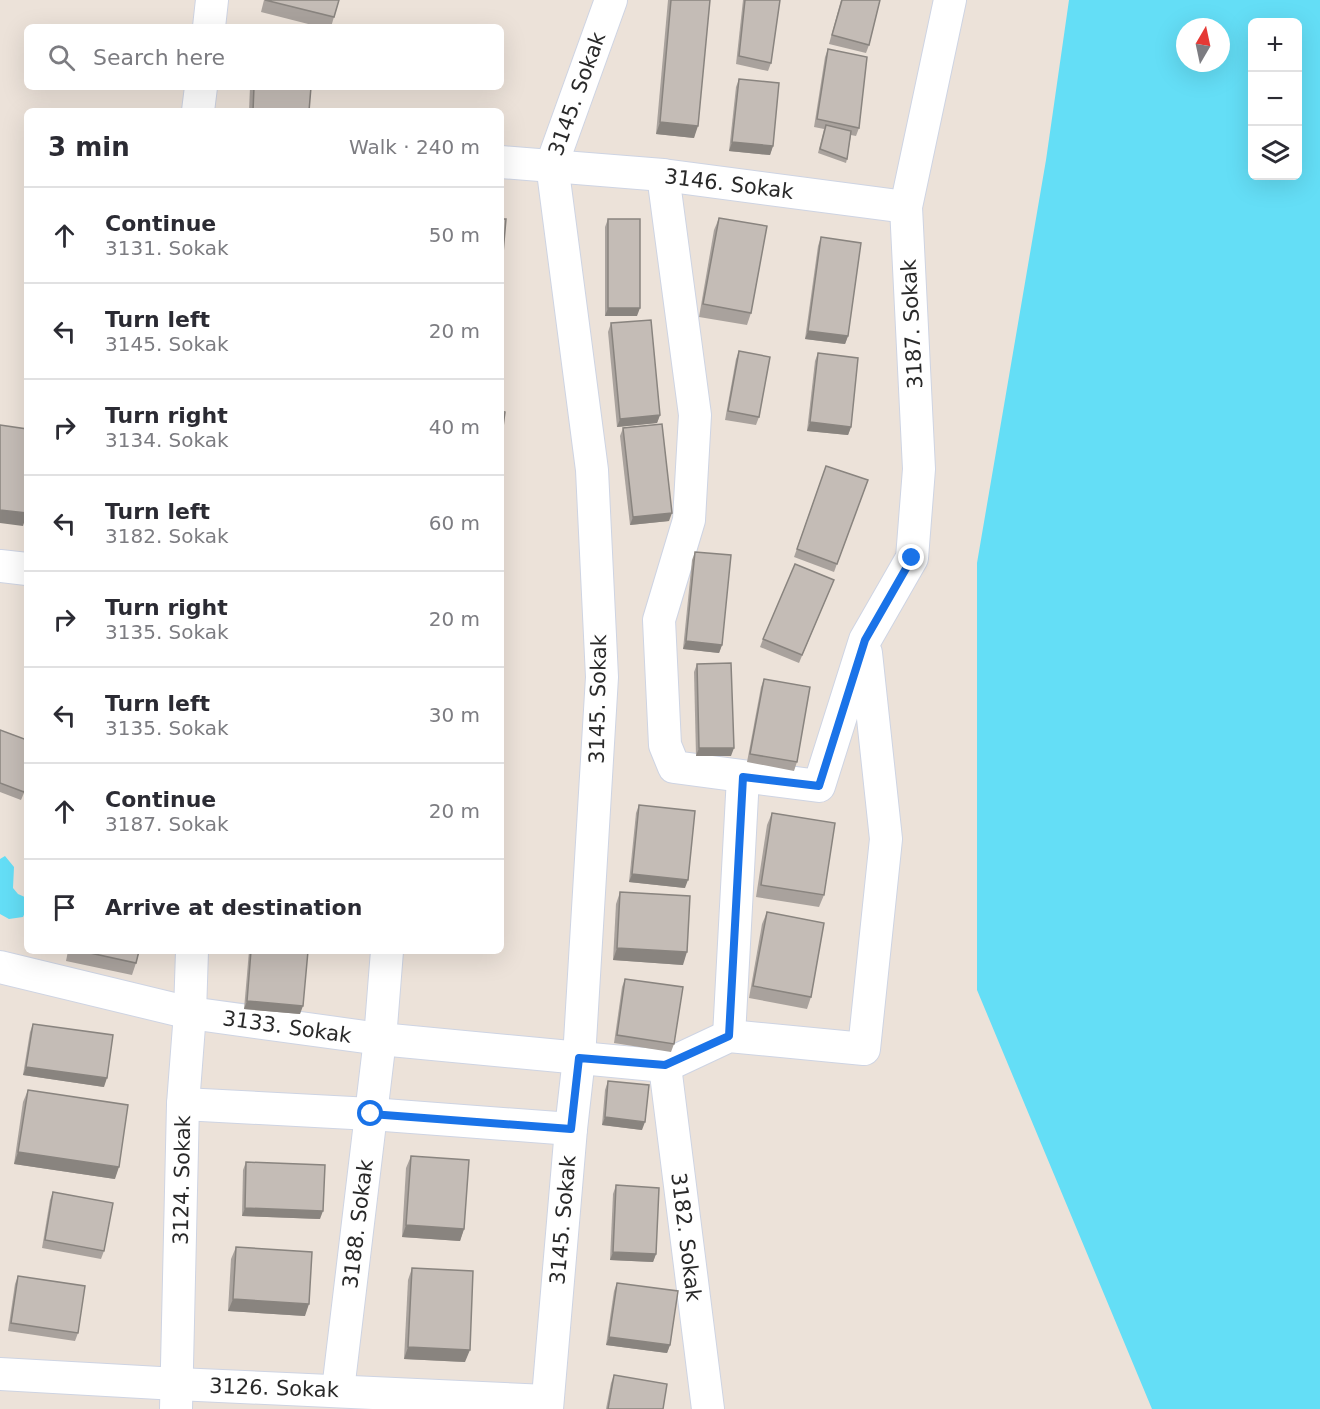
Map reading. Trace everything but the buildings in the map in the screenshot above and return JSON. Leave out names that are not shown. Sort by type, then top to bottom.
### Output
[{"type":"street","points":[[208,24],[212,0]]},
{"type":"street","name":"3145. Sokak","points":[[547,1405],[579,1058],[602,677],[592,470],[552,165],[611,0]]},
{"type":"street","name":"3187. Sokak","points":[[743,777],[819,786],[865,640],[912,558],[919,469],[906,207],[950,0]]},
{"type":"street","points":[[198,108],[201,90]]},
{"type":"street","name":"3146. Sokak","points":[[504,162],[663,175],[906,207]]},
{"type":"street","points":[[663,175],[695,415],[689,520],[659,620],[665,745],[674,767],[743,777],[729,1036]]},
{"type":"street","points":[[0,566],[24,569]]},
{"type":"street","points":[[665,1065],[729,1036],[864,1049],[886,839],[865,640]]},
{"type":"street","name":"3124. Sokak","points":[[177,1397],[183,1104],[192,954]]},
{"type":"street","name":"3188. Sokak","points":[[338,1390],[380,1039],[387,954]]},
{"type":"street","name":"3133. Sokak","points":[[0,967],[190,1013],[380,1039],[665,1065]]},
{"type":"street","name":"3182. Sokak","points":[[665,1065],[708,1409]]},
{"type":"street","points":[[183,1104],[371,1114],[571,1129]]},
{"type":"street","name":"3126. Sokak","points":[[0,1374],[177,1397],[338,1390],[547,1405]]},
{"type":"water","points":[[1069,0],[1320,0],[1320,1409],[1152,1409],[977,990],[977,563],[1046,160]]},
{"type":"water","points":[[5,856],[14,867],[13,888],[24,897],[23,917],[9,919],[0,914],[0,859]]},
{"type":"route","points":[[371,1114],[571,1129],[579,1058],[665,1065],[729,1036],[743,777],[819,786],[865,640],[912,558]]}]
